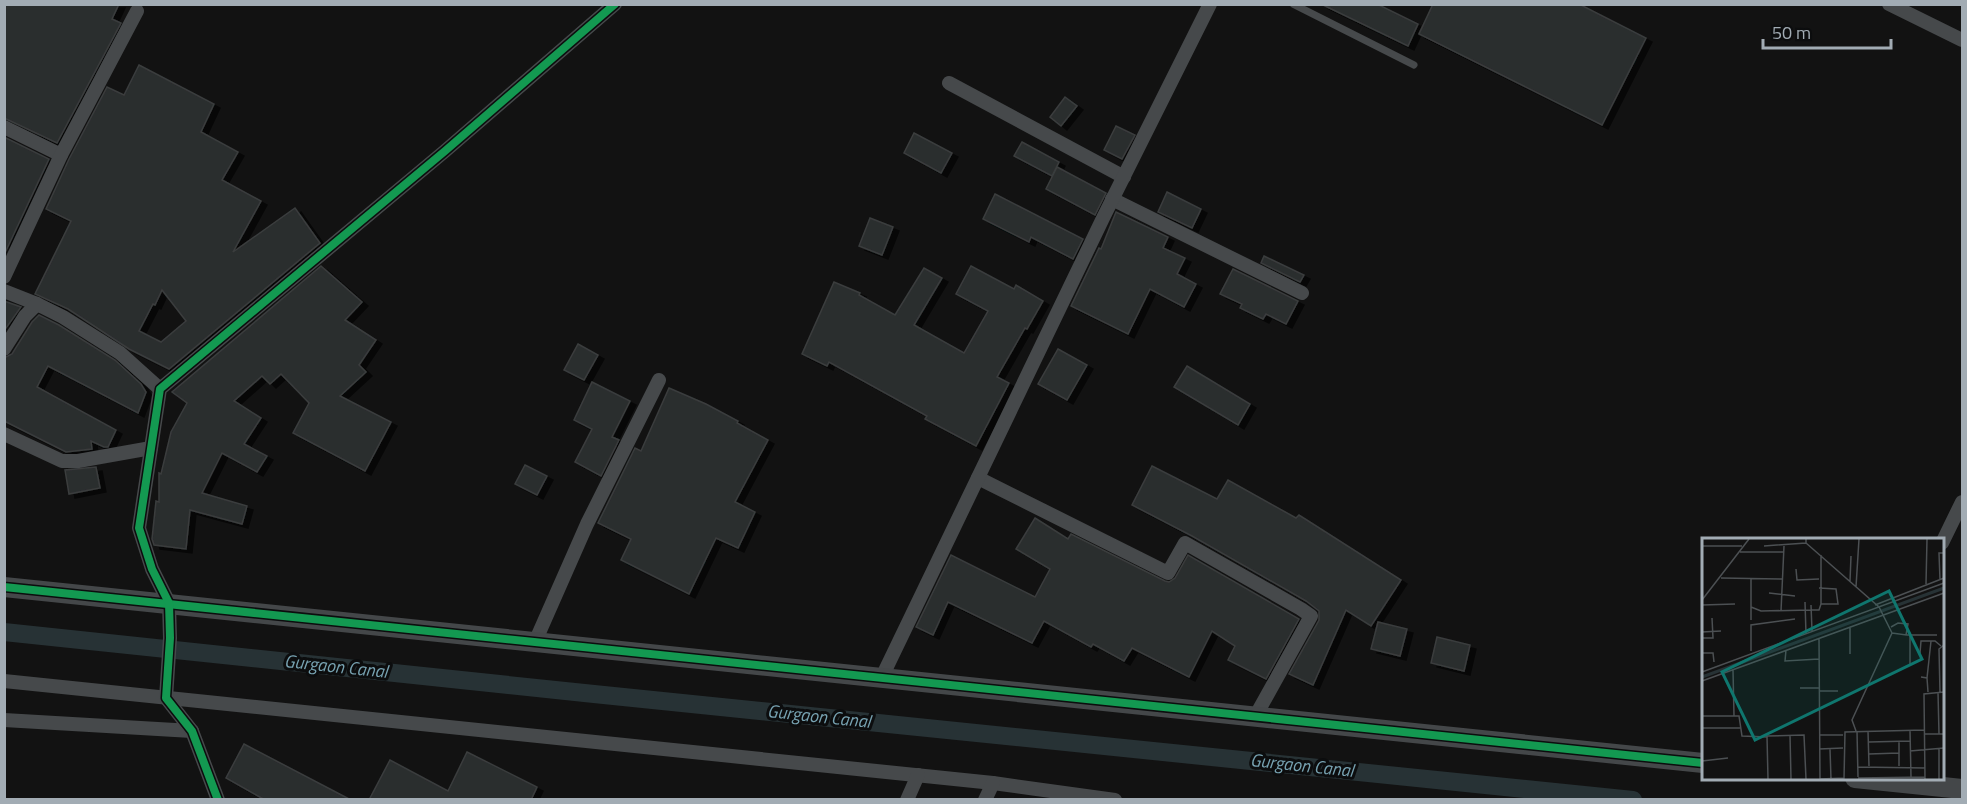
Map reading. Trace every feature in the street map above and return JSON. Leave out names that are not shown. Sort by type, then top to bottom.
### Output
[{"type":"street","points":[[218,800],[192,731],[166,698],[170,638],[169,603],[152,569],[139,528],[160,389],[445,151],[615,4]]},
{"type":"street","points":[[881,679],[1112,199],[1210,4]]},
{"type":"street","points":[[1890,4],[1962,40]]},
{"type":"street","points":[[4,277],[61,155],[137,11]]},
{"type":"street","points":[[949,83],[1124,177]]},
{"type":"street","points":[[4,127],[61,155]]},
{"type":"street","points":[[1112,199],[1302,293]]},
{"type":"street","points":[[4,291],[63,317],[120,353],[160,389]]},
{"type":"street","points":[[4,349],[25,316],[37,304]]},
{"type":"street","points":[[535,642],[587,524],[658,380]]},
{"type":"street","points":[[4,435],[62,461],[78,461],[151,448]]},
{"type":"street","points":[[978,478],[1168,573],[1185,543],[1311,616],[1255,717]]},
{"type":"street","points":[[1943,539],[1962,502]]},
{"type":"street","points":[[4,587],[1702,763]]},
{"type":"street","points":[[4,681],[993,783],[1114,800]]},
{"type":"street","points":[[4,720],[192,731]]},
{"type":"street","points":[[907,800],[918,775]]},
{"type":"street","points":[[1874,780],[1962,789]]},
{"type":"street","points":[[985,800],[993,783]]},
{"type":"lane","points":[[1293,4],[1414,65]]},
{"type":"building","points":[[4,4],[119,4],[112,19],[121,23],[57,143],[4,118]]},
{"type":"building","points":[[1321,4],[1377,4],[1418,24],[1408,46]]},
{"type":"building","points":[[1433,4],[1579,4],[1646,38],[1602,125],[1419,34]]},
{"type":"building","points":[[139,65],[214,104],[201,132],[238,152],[222,180],[261,201],[233,252],[295,208],[320,243],[169,369],[129,349],[68,309],[35,294],[71,221],[46,209],[107,87],[124,95]],"holes":[[[162,290],[186,321],[161,342],[139,331]]]},
{"type":"building","points":[[1065,97],[1077,106],[1061,126],[1050,117]]},
{"type":"building","points":[[1116,126],[1135,135],[1122,159],[1104,150]]},
{"type":"building","points":[[914,133],[952,153],[941,173],[904,153]]},
{"type":"building","points":[[4,137],[49,159],[4,255]]},
{"type":"building","points":[[1022,142],[1059,162],[1052,176],[1014,156]]},
{"type":"building","points":[[1057,167],[1106,193],[1095,215],[1046,189]]},
{"type":"building","points":[[1167,192],[1201,209],[1192,228],[1158,212]]},
{"type":"building","points":[[995,194],[1083,239],[1073,259],[1031,237],[1029,242],[983,219]]},
{"type":"building","points":[[1116,212],[1168,237],[1163,248],[1185,258],[1177,274],[1196,284],[1184,307],[1150,289],[1128,334],[1071,306],[1099,248],[1101,249]]},
{"type":"building","points":[[870,218],[893,227],[882,255],[859,246]]},
{"type":"building","points":[[1264,256],[1304,275],[1300,282],[1261,263]]},
{"type":"building","points":[[321,266],[362,302],[345,320],[376,340],[359,365],[366,372],[340,396],[391,422],[365,471],[293,433],[309,403],[281,374],[270,384],[262,376],[234,401],[261,418],[244,444],[267,456],[257,472],[222,453],[202,493],[247,506],[242,524],[190,510],[186,549],[154,545],[152,539],[156,501],[159,502],[159,473],[161,474],[171,432],[187,403],[172,392]]},
{"type":"building","points":[[971,266],[1014,289],[1016,285],[1043,301],[997,377],[1009,383],[976,446],[925,419],[927,416],[829,362],[827,366],[802,354],[834,282],[860,293],[859,295],[895,315],[924,268],[942,278],[914,325],[964,353],[988,311],[956,294]]},
{"type":"building","points":[[1233,269],[1298,301],[1286,324],[1266,314],[1263,319],[1240,308],[1242,304],[1220,294]]},
{"type":"building","points":[[4,301],[21,307],[4,331]]},
{"type":"building","points":[[39,315],[115,360],[141,384],[146,392],[138,413],[48,366],[37,387],[116,430],[108,447],[91,441],[92,449],[66,452],[4,421],[4,358],[12,354]]},
{"type":"building","points":[[578,344],[598,355],[584,380],[564,370]]},
{"type":"building","points":[[1058,349],[1087,365],[1067,400],[1038,384]]},
{"type":"building","points":[[1187,366],[1250,404],[1238,425],[1174,387]]},
{"type":"building","points":[[592,382],[630,401],[612,437],[619,440],[601,476],[575,462],[592,429],[574,420]]},
{"type":"building","points":[[669,388],[706,404],[768,440],[735,502],[755,512],[738,548],[716,538],[689,594],[621,560],[631,539],[598,523],[635,448],[641,451]]},
{"type":"building","points":[[525,465],[547,476],[537,495],[515,484]]},
{"type":"building","points":[[1152,466],[1217,499],[1228,480],[1296,518],[1299,515],[1401,580],[1371,626],[1346,610],[1313,685],[1289,674],[1319,620],[1319,611],[1306,601],[1192,536],[1132,505]]},
{"type":"building","points":[[96,467],[100,488],[69,494],[65,470]]},
{"type":"building","points":[[1035,518],[1068,539],[1071,534],[1169,582],[1175,578],[1188,555],[1299,619],[1266,679],[1228,660],[1235,646],[1212,631],[1189,677],[1132,648],[1124,661],[1093,644],[1091,647],[1044,621],[1032,643],[948,602],[933,635],[916,627],[951,555],[1035,597],[1050,569],[1016,549]]},
{"type":"building","points":[[1378,622],[1407,629],[1400,656],[1371,649]]},
{"type":"building","points":[[1437,637],[1470,645],[1464,671],[1431,663]]},
{"type":"building","points":[[244,744],[351,800],[265,800],[226,778]]},
{"type":"building","points":[[467,752],[537,787],[531,800],[369,800],[390,760],[448,791]]},
{"type":"waterway","name":"Gurgaon Canal","points":[[4,632],[1633,800]]},
{"type":"cycle path","points":[[218,800],[192,731],[166,698],[170,638],[169,603],[152,569],[139,528],[160,389],[445,151],[615,4]]},
{"type":"cycle path","points":[[4,587],[1702,763]]}]
